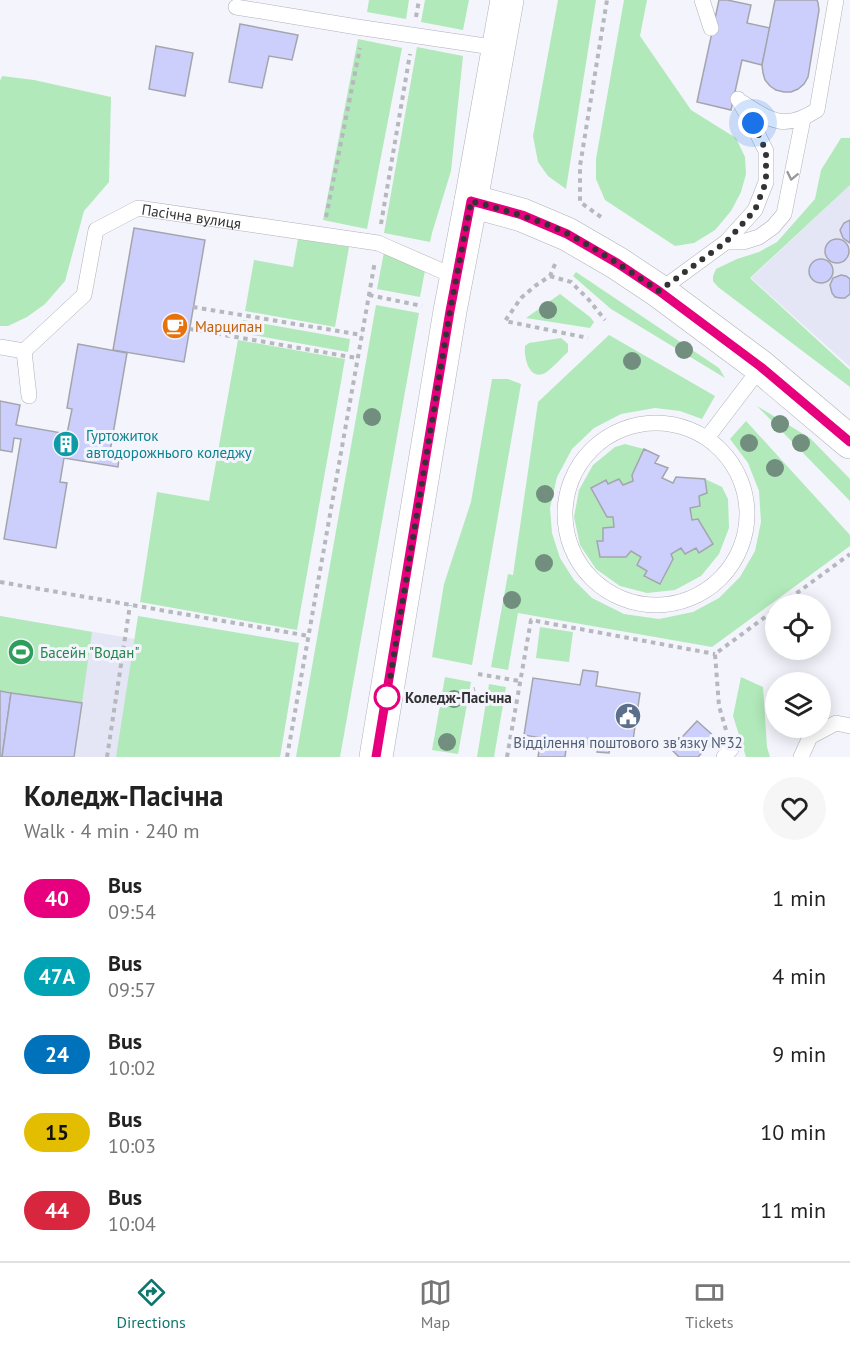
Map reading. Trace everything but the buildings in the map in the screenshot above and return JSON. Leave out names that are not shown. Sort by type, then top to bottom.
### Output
[{"type":"main road","points":[[376,757],[456,277],[507,0]]},
{"type":"main road","points":[[471,201],[522,215],[567,234],[602,253],[659,291],[761,367],[850,442]]},
{"type":"lane","points":[[702,0],[711,28]]},
{"type":"lane","points":[[659,291],[726,242],[755,210],[766,182],[766,151],[753,123],[738,99],[771,120],[788,122],[803,119],[818,110],[836,0]]},
{"type":"lane","points":[[236,7],[499,48]]},
{"type":"lane","points":[[726,242],[743,242],[759,237],[773,227],[784,214],[803,119]]},
{"type":"lane","name":"Пасічна вулиця","points":[[24,351],[84,295],[96,230],[138,208],[378,243],[456,277]]},
{"type":"lane","points":[[0,347],[24,351],[29,396]]},
{"type":"lane","points":[[707,438],[761,367]]},
{"type":"lane","points":[[655,422],[699,432],[707,438],[719,447],[736,469],[746,494],[747,521],[742,547],[729,569],[711,587],[688,600],[658,605],[628,601],[600,586],[584,571],[573,552],[566,531],[564,508],[570,481],[583,458],[602,439],[626,427],[655,422]]},
{"type":"lane","points":[[801,757],[810,737],[836,723],[850,726]]},
{"type":"path","points":[[415,21],[419,0]]},
{"type":"path","points":[[580,202],[580,166],[607,0]]},
{"type":"path","points":[[322,235],[364,28]]},
{"type":"path","points":[[287,757],[411,48]]},
{"type":"path","points":[[555,264],[550,276],[521,298],[505,321],[588,338]]},
{"type":"path","points":[[550,276],[570,282],[605,320]]},
{"type":"path","points":[[369,295],[423,306]]},
{"type":"path","points":[[193,307],[362,336]]},
{"type":"path","points":[[190,329],[357,358]]},
{"type":"path","points":[[796,594],[850,554]]},
{"type":"path","points":[[0,582],[309,636]]},
{"type":"path","points":[[107,757],[130,605]]},
{"type":"path","points":[[507,757],[531,620],[715,654],[765,617]]},
{"type":"path","points":[[715,654],[719,706]]},
{"type":"path","points":[[477,674],[520,681]]},
{"type":"path","points":[[422,704],[475,689]]},
{"type":"shaded area","points":[[850,185],[850,367],[751,278]]},
{"type":"shaded area","points":[[0,616],[295,666],[280,757],[0,757]]},
{"type":"green space","points":[[369,0],[409,0],[406,19],[367,12]]},
{"type":"green space","points":[[425,0],[469,0],[463,30],[421,22]]},
{"type":"green space","points":[[558,0],[596,0],[566,189],[548,176],[538,162],[533,136]]},
{"type":"green space","points":[[624,0],[647,0],[640,36],[691,110],[736,138],[745,157],[746,174],[741,192],[731,211],[715,230],[694,243],[675,246],[605,200],[596,179],[596,159]]},
{"type":"green space","points":[[358,39],[402,48],[367,229],[323,220]]},
{"type":"green space","points":[[417,47],[463,56],[451,171],[430,242],[384,233]]},
{"type":"green space","points":[[2,76],[34,80],[111,97],[109,182],[84,211],[65,281],[45,304],[27,317],[8,326],[0,326],[0,81]]},
{"type":"green space","points":[[841,138],[850,138],[850,185],[750,278],[850,370],[850,387],[713,281],[716,269],[759,252],[777,242],[815,199],[821,170]]},
{"type":"green space","points":[[298,239],[349,247],[335,327],[245,311],[254,260],[293,267]]},
{"type":"green space","points":[[384,252],[427,260],[420,297],[377,289]]},
{"type":"green space","points":[[576,272],[719,368],[725,378],[611,309],[573,276]]},
{"type":"green space","points":[[560,294],[590,317],[594,322],[590,328],[526,318]]},
{"type":"green space","points":[[376,305],[419,313],[340,757],[296,757]]},
{"type":"green space","points":[[243,320],[350,339],[348,352],[241,333]]},
{"type":"green space","points":[[609,335],[715,396],[702,419],[680,411],[655,408],[621,414],[594,428],[572,449],[557,477],[550,508],[552,533],[560,558],[574,580],[592,598],[624,614],[659,619],[693,612],[719,598],[740,577],[755,551],[761,522],[759,491],[748,463],[730,439],[746,421],[850,535],[850,546],[784,594],[765,594],[765,608],[712,647],[518,613],[508,670],[491,667],[508,574],[513,575],[538,402]]},
{"type":"green space","points":[[561,338],[568,344],[568,352],[546,373],[538,375],[530,370],[526,361],[525,346],[529,343]]},
{"type":"green space","points":[[238,340],[345,359],[297,630],[140,602],[157,492],[209,501]]},
{"type":"green space","points":[[492,379],[508,379],[521,384],[472,665],[432,657],[444,584],[471,502]]},
{"type":"green space","points":[[757,406],[810,438],[850,479],[850,501]]},
{"type":"green space","points":[[625,444],[644,449],[632,474],[633,481],[623,485],[619,479],[608,484],[606,480],[591,488],[613,517],[614,527],[603,528],[603,541],[597,541],[600,557],[626,557],[631,551],[641,557],[637,565],[647,571],[644,577],[661,584],[673,559],[671,554],[681,548],[685,554],[696,548],[700,553],[713,544],[698,519],[692,520],[690,508],[699,506],[699,496],[707,493],[705,479],[722,487],[728,499],[729,528],[719,554],[701,576],[675,590],[647,593],[620,586],[596,569],[580,545],[574,517],[579,490],[593,465],[615,447]]},
{"type":"green space","points":[[0,616],[92,632],[82,703],[0,691]]},
{"type":"green space","points":[[138,616],[299,643],[280,757],[116,757]]},
{"type":"green space","points":[[540,627],[573,632],[569,662],[536,658]]},
{"type":"green space","points":[[445,677],[471,682],[458,754],[432,750]]},
{"type":"green space","points":[[741,677],[763,687],[765,738],[770,757],[746,757],[733,716]]},
{"type":"green space","points":[[489,684],[506,687],[494,757],[477,757]]},
{"type":"bus line","name":"40","points":[[376,757],[450,311],[471,201],[522,215],[567,234],[602,253],[659,291],[761,367],[850,442]]},
{"type":"place","name":"Марципан","points":[[175,326]]},
{"type":"place","name":"Гуртожиток автодорожнього коледжу","points":[[66,444]]},
{"type":"place","name":"Басейн \"Водан\"","points":[[21,652]]},
{"type":"place","name":"Коледж-Пасічна","points":[[387,697]]},
{"type":"place","name":"Відділення поштового зв'язку №32","points":[[628,716]]},
{"type":"route","points":[[387,697],[450,311],[471,201],[522,215],[567,234],[602,253],[659,291],[726,242],[755,210],[766,182],[766,151],[753,123]]}]
